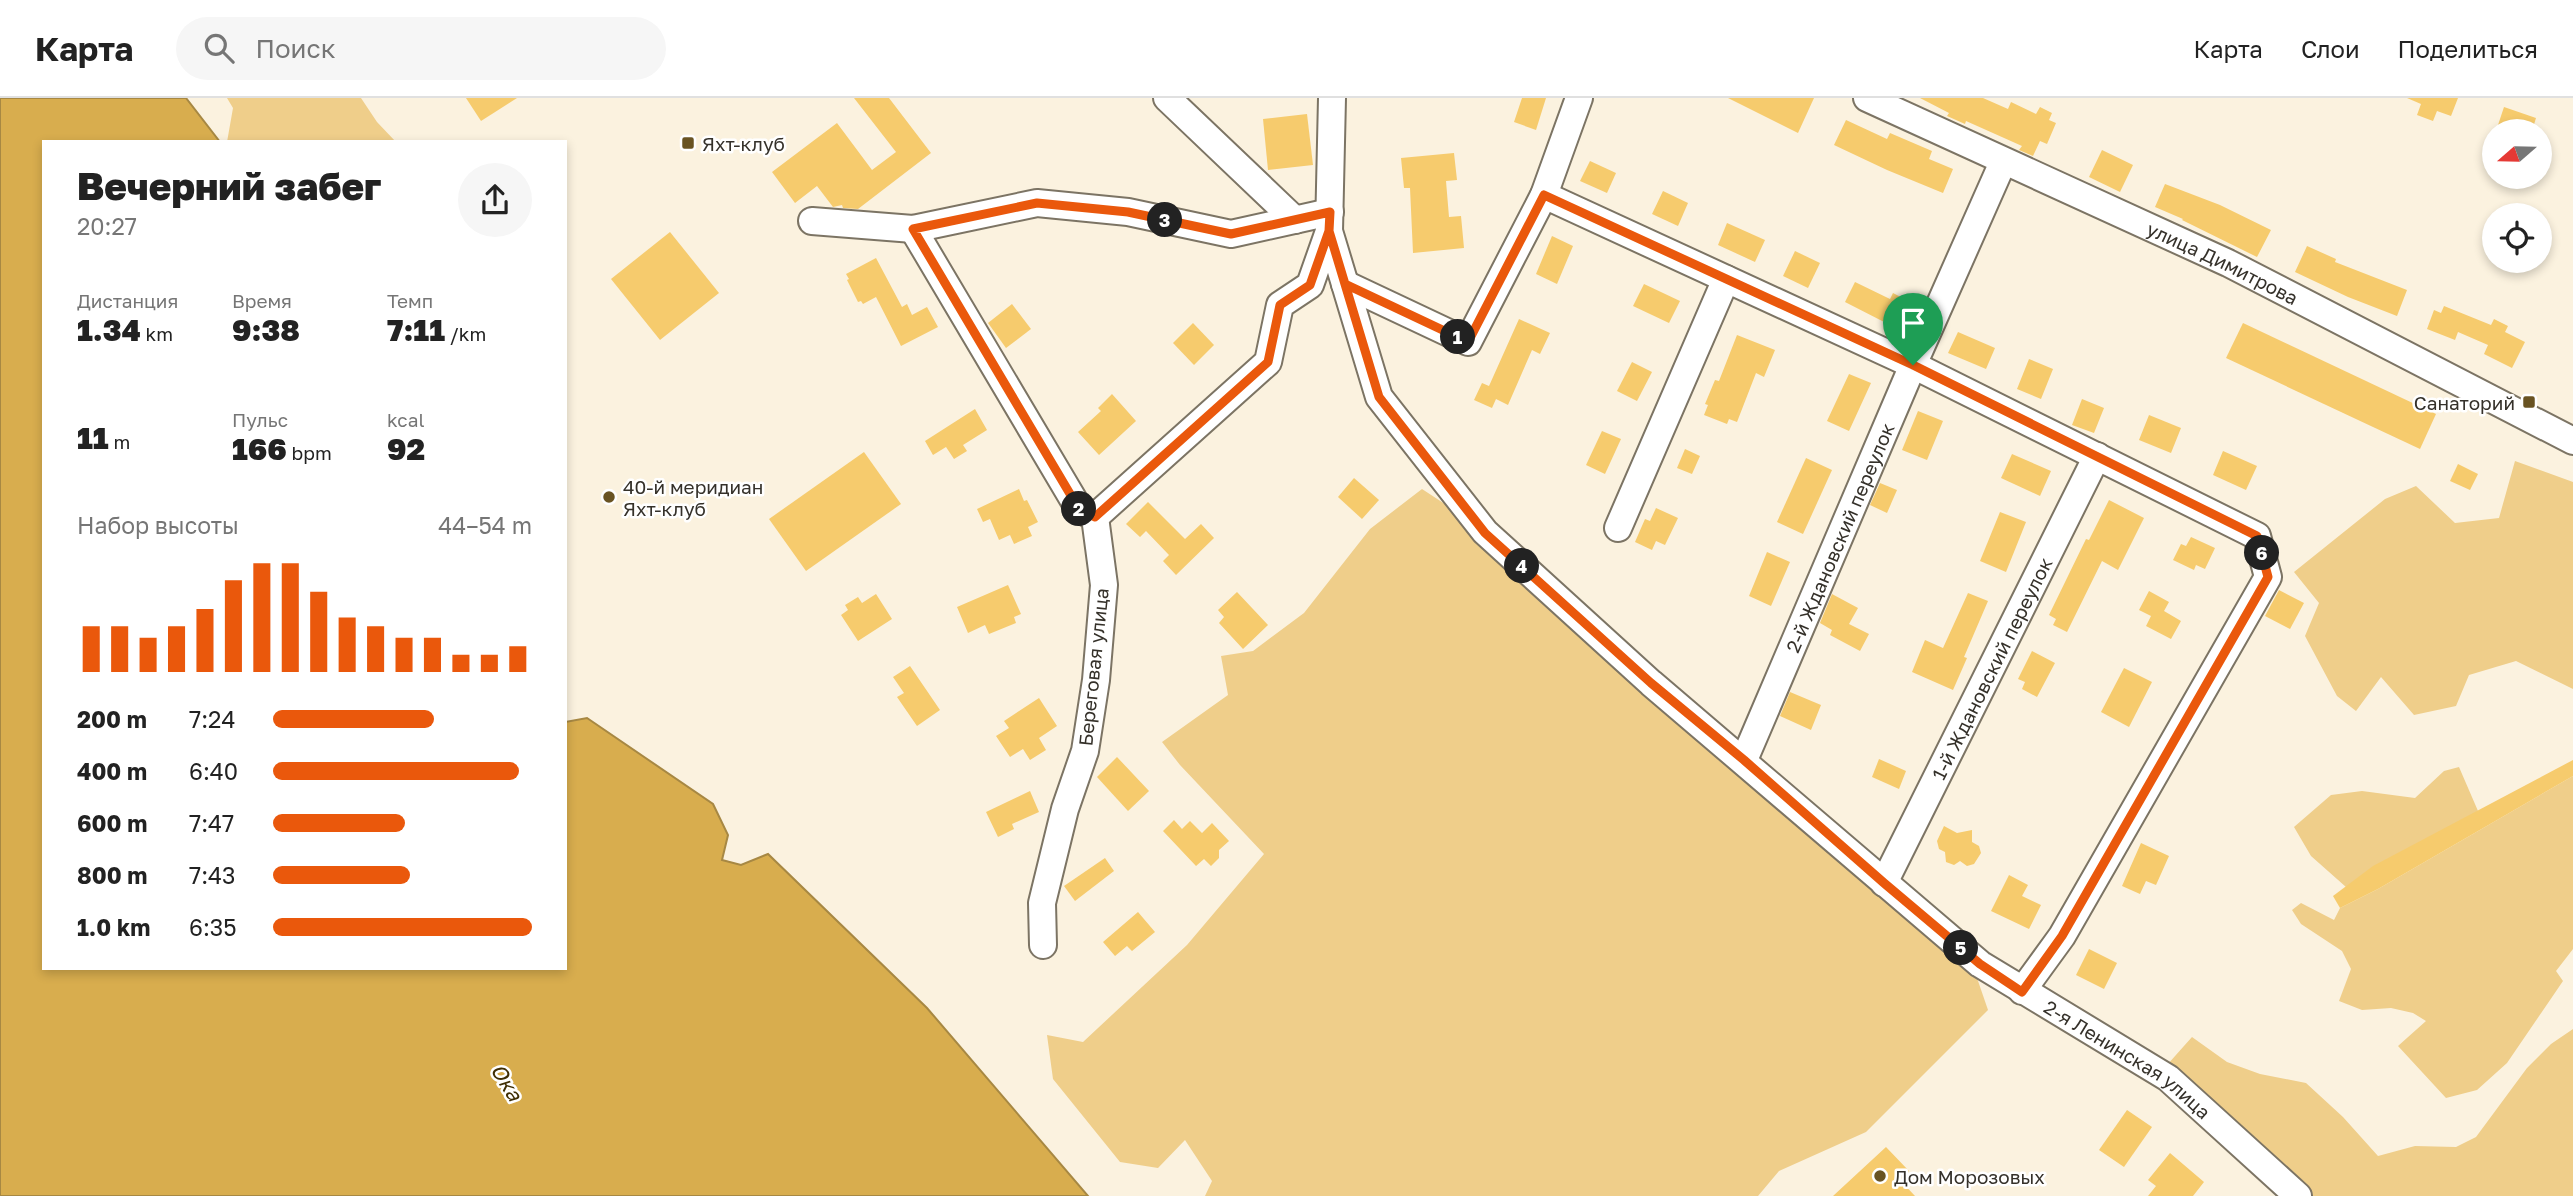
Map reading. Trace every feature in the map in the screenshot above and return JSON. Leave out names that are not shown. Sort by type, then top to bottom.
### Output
[{"type":"street","points":[[1167,98],[1295,219]]},
{"type":"street","name":"2-я Ленинская улица","points":[[1332,98],[1329,221],[1379,397],[1485,533],[1651,683],[1980,964],[2022,992],[2168,1078],[2298,1196]]},
{"type":"street","points":[[1345,284],[1468,342],[1544,195],[1579,98]]},
{"type":"street","name":"улица Димитрова","points":[[1867,98],[2228,263],[2573,441]]},
{"type":"street","name":"2-й Ждановский переулок","points":[[1744,760],[2003,162]]},
{"type":"street","points":[[1544,195],[1913,365],[2257,536],[2268,577],[2062,936],[2022,992]]},
{"type":"street","points":[[812,221],[913,229],[1037,203],[1128,212],[1231,234],[1295,219],[1329,221],[1310,285],[1280,305],[1268,362],[1095,517],[1079,509],[913,229]]},
{"type":"street","points":[[1618,528],[1726,279]]},
{"type":"street","name":"1-й Ждановский переулок","points":[[1884,883],[2097,456]]},
{"type":"street","name":"Береговая улица","points":[[1043,945],[1042,903],[1065,809],[1085,751],[1096,680],[1104,585],[1095,517]]},
{"type":"shaded area","points":[[227,98],[361,98],[377,122],[394,140],[227,140],[233,108]]},
{"type":"shaded area","points":[[2515,461],[2573,482],[2573,689],[2516,661],[2469,675],[2456,706],[2414,715],[2381,677],[2356,711],[2337,696],[2305,636],[2319,603],[2294,572],[2385,499],[2416,486],[2455,523],[2499,518]]},
{"type":"shaded area","points":[[1422,489],[1454,510],[1977,978],[1988,1010],[1866,1132],[1779,1171],[1758,1196],[1205,1196],[1212,1181],[1185,1140],[1158,1168],[1120,1162],[1053,1079],[1047,1035],[1083,1042],[1187,945],[1264,854],[1180,765],[1162,742],[1228,695],[1221,656],[1253,651],[1304,613],[1370,529]]},
{"type":"shaded area","points":[[2459,767],[2478,811],[2346,887],[2311,856],[2294,827],[2331,795],[2362,791],[2415,798],[2444,771]]},
{"type":"shaded area","points":[[2573,776],[2573,949],[2556,971],[2563,981],[2507,1063],[2477,1090],[2446,1098],[2398,1046],[2426,1021],[2413,1013],[2391,1008],[2362,1010],[2339,1001],[2351,969],[2342,951],[2301,924],[2292,910],[2301,903],[2334,920],[2340,908],[2378,889]]},
{"type":"shaded area","points":[[2573,1029],[2573,1196],[2310,1196],[2167,1065],[2192,1037],[2227,1062],[2260,1074],[2306,1083],[2343,1117],[2378,1156],[2415,1146],[2456,1147],[2476,1137],[2527,1068],[2551,1044]]},
{"type":"water","name":"Ока","points":[[0,98],[186,98],[218,140],[42,140],[42,970],[567,970],[567,722],[587,718],[713,804],[728,835],[722,860],[741,865],[768,854],[927,1008],[1088,1196],[0,1196]]},
{"type":"building","points":[[466,98],[517,98],[481,121]]},
{"type":"building","points":[[854,98],[889,98],[931,153],[858,209],[843,208],[842,205],[833,207],[817,186],[795,203],[772,172],[837,123],[872,170],[896,152]]},
{"type":"building","points":[[1522,98],[1546,98],[1536,130],[1514,122]]},
{"type":"building","points":[[1728,98],[1814,98],[1798,133]]},
{"type":"building","points":[[1920,98],[1983,98],[2008,109],[2011,102],[2036,114],[2040,107],[2052,113],[2049,120],[2056,123],[2047,144],[2040,141],[2033,156],[2019,150],[2022,146],[1966,121],[1965,124],[1947,116],[1949,113]]},
{"type":"building","points":[[2407,98],[2458,98],[2451,116],[2437,111],[2433,121],[2417,115],[2421,104]]},
{"type":"building","points":[[2504,107],[2536,118],[2536,119],[2500,119]]},
{"type":"building","points":[[1307,114],[1313,165],[1268,170],[1263,119]]},
{"type":"building","points":[[1846,120],[1887,139],[1890,133],[1932,151],[1929,159],[1953,169],[1943,193],[1834,145]]},
{"type":"building","points":[[2102,150],[2133,165],[2120,192],[2089,177]]},
{"type":"building","points":[[1454,153],[1457,180],[1446,181],[1449,217],[1461,216],[1464,248],[1413,253],[1410,188],[1404,188],[1401,158]]},
{"type":"building","points":[[1590,161],[1616,173],[1607,193],[1580,181]]},
{"type":"building","points":[[2165,184],[2220,205],[2271,230],[2257,257],[2155,207]]},
{"type":"building","points":[[1663,191],[1688,203],[1678,226],[1652,214]]},
{"type":"building","points":[[1727,223],[1765,240],[1755,262],[1718,245]]},
{"type":"building","points":[[670,232],[719,293],[660,340],[611,279]]},
{"type":"building","points":[[1552,236],[1573,246],[1557,284],[1536,274]]},
{"type":"building","points":[[2307,246],[2336,259],[2335,262],[2407,290],[2397,316],[2295,272]]},
{"type":"building","points":[[1795,251],[1820,263],[1808,288],[1783,276]]},
{"type":"building","points":[[876,258],[902,307],[907,304],[912,315],[927,307],[938,327],[901,346],[876,297],[863,304],[858,302],[846,274]]},
{"type":"building","points":[[1855,282],[1890,299],[1893,293],[1916,305],[1900,336],[1885,329],[1888,324],[1845,302]]},
{"type":"building","points":[[1644,284],[1680,301],[1669,323],[1633,306]]},
{"type":"building","points":[[1012,304],[1031,329],[1006,348],[988,323]]},
{"type":"building","points":[[2444,306],[2491,325],[2494,319],[2508,326],[2505,332],[2525,342],[2512,368],[2484,354],[2488,345],[2458,332],[2455,340],[2427,329],[2434,310],[2441,313]]},
{"type":"building","points":[[1519,319],[1550,333],[1540,354],[1532,350],[1508,405],[1496,399],[1492,408],[1474,400],[1482,383],[1489,386]]},
{"type":"building","points":[[1193,323],[1214,345],[1194,365],[1173,343]]},
{"type":"building","points":[[2243,323],[2436,414],[2420,449],[2226,358]]},
{"type":"building","points":[[1958,332],[1995,348],[1986,369],[1948,353]]},
{"type":"building","points":[[1737,335],[1775,350],[1764,377],[1756,373],[1737,422],[1729,419],[1727,424],[1704,415],[1708,405],[1705,404],[1715,380],[1719,381]]},
{"type":"building","points":[[2029,359],[2053,369],[2041,399],[2017,389]]},
{"type":"building","points":[[1632,362],[1652,372],[1637,401],[1617,391]]},
{"type":"building","points":[[1849,374],[1871,383],[1849,431],[1827,421]]},
{"type":"building","points":[[1112,394],[1136,421],[1099,455],[1078,432],[1101,411],[1098,408]]},
{"type":"building","points":[[2082,399],[2104,408],[2094,433],[2072,425]]},
{"type":"building","points":[[975,409],[987,430],[963,445],[967,451],[954,459],[946,447],[933,455],[925,441]]},
{"type":"building","points":[[1918,411],[1943,421],[1927,460],[1902,450]]},
{"type":"building","points":[[2149,415],[2181,428],[2171,453],[2139,440]]},
{"type":"building","points":[[1602,431],[1621,439],[1605,474],[1586,465]]},
{"type":"building","points":[[1685,449],[1700,456],[1692,474],[1677,468]]},
{"type":"building","points":[[2223,451],[2257,466],[2246,490],[2213,475]]},
{"type":"building","points":[[864,452],[901,504],[806,571],[769,519]]},
{"type":"building","points":[[2012,454],[2051,471],[2040,496],[2001,478]]},
{"type":"building","points":[[1806,458],[1832,470],[1803,534],[1777,522]]},
{"type":"building","points":[[2458,464],[2478,474],[2470,490],[2450,481]]},
{"type":"building","points":[[1354,478],[1379,500],[1362,519],[1338,497]]},
{"type":"building","points":[[1880,483],[1897,490],[1887,513],[1870,505]]},
{"type":"building","points":[[1019,489],[1038,522],[1028,527],[1032,536],[1014,544],[1010,535],[999,540],[990,519],[983,522],[977,509]]},
{"type":"building","points":[[2109,500],[2144,518],[2118,570],[2102,561],[2067,632],[2053,625],[2056,619],[2049,615],[2086,539],[2089,540]]},
{"type":"building","points":[[1148,502],[1185,539],[1201,524],[1214,538],[1176,575],[1163,561],[1169,555],[1146,531],[1140,537],[1126,524]]},
{"type":"building","points":[[1656,508],[1678,518],[1665,545],[1656,541],[1652,550],[1635,542],[1645,519],[1650,521]]},
{"type":"building","points":[[2000,512],[2026,522],[2006,572],[1980,561]]},
{"type":"building","points":[[2191,537],[2215,548],[2205,569],[2196,565],[2194,570],[2173,560],[2181,544],[2186,546]]},
{"type":"building","points":[[1767,552],[1790,562],[1771,606],[1749,596]]},
{"type":"building","points":[[1008,585],[1021,614],[1014,617],[1016,623],[989,634],[985,625],[968,633],[957,607]]},
{"type":"building","points":[[2279,590],[2304,603],[2290,629],[2265,616]]},
{"type":"building","points":[[2149,591],[2169,602],[2164,611],[2181,621],[2171,639],[2146,626],[2151,616],[2139,610]]},
{"type":"building","points":[[1237,592],[1268,625],[1243,649],[1219,623],[1224,617],[1218,610]]},
{"type":"building","points":[[1968,593],[1988,601],[1953,690],[1912,672],[1925,640],[1943,648]]},
{"type":"building","points":[[876,594],[892,619],[858,641],[841,615],[848,610],[845,605],[858,597],[862,603]]},
{"type":"building","points":[[1832,594],[1858,608],[1849,624],[1869,634],[1860,651],[1830,635],[1832,630],[1820,623]]},
{"type":"building","points":[[2032,651],[2055,663],[2037,697],[2022,689],[2025,682],[2018,679]]},
{"type":"building","points":[[910,666],[940,710],[917,726],[897,697],[904,693],[893,677]]},
{"type":"building","points":[[2124,668],[2152,682],[2129,727],[2101,712]]},
{"type":"building","points":[[1790,692],[1821,705],[1811,730],[1780,716]]},
{"type":"building","points":[[1039,698],[1057,726],[1039,738],[1046,750],[1030,760],[1023,749],[1010,757],[996,736],[1009,728],[1004,721]]},
{"type":"building","points":[[1117,757],[1149,791],[1128,811],[1097,777]]},
{"type":"building","points":[[1879,759],[1906,771],[1899,789],[1872,777]]},
{"type":"building","points":[[2573,760],[2573,776],[2378,889],[2340,908],[2333,896],[2373,866]]},
{"type":"building","points":[[1030,791],[1039,812],[1012,824],[1014,829],[998,837],[986,812]]},
{"type":"building","points":[[1174,820],[1182,829],[1190,821],[1202,833],[1212,823],[1229,841],[1219,850],[1219,858],[1211,866],[1204,859],[1196,866],[1163,831]]},
{"type":"building","points":[[1944,826],[1957,833],[1972,830],[1972,842],[1979,846],[1981,853],[1974,864],[1967,866],[1960,861],[1954,865],[1946,862],[1945,852],[1939,849],[1937,841]]},
{"type":"building","points":[[2141,843],[2169,856],[2156,885],[2146,881],[2140,894],[2122,886]]},
{"type":"building","points":[[1105,858],[1114,871],[1075,901],[1064,886]]},
{"type":"building","points":[[2009,875],[2028,885],[2022,896],[2041,905],[2029,929],[1991,911]]},
{"type":"building","points":[[1138,912],[1155,932],[1132,951],[1127,946],[1115,956],[1103,942]]},
{"type":"building","points":[[2089,949],[2117,963],[2104,989],[2076,975]]},
{"type":"building","points":[[2127,1110],[2152,1127],[2124,1167],[2099,1150]]},
{"type":"building","name":"Дом Морозовых","points":[[1886,1147],[1909,1171],[1900,1180],[1915,1196],[1833,1196]]},
{"type":"building","points":[[2170,1153],[2204,1182],[2193,1196],[2148,1196],[2156,1186],[2148,1180]]},
{"type":"place","name":"Яхт-клуб","points":[[688,143]]},
{"type":"place","name":"Санаторий","points":[[2529,402]]},
{"type":"place","name":"40-й меридиан Яхт-клуб","points":[[609,497]]},
{"type":"place","name":"Дом Морозовых","points":[[1880,1176]]},
{"type":"route","points":[[1913,365],[1544,195],[1468,342],[1345,284],[1329,231],[1310,285],[1280,305],[1270,342],[1268,362],[1095,517],[1079,509],[913,229],[1037,203],[1128,212],[1231,234],[1330,212],[1329,231],[1379,397],[1485,533],[1651,683],[1744,760],[1884,883],[1980,964],[2022,992],[2062,936],[2268,577],[2257,536],[1913,365]]}]
